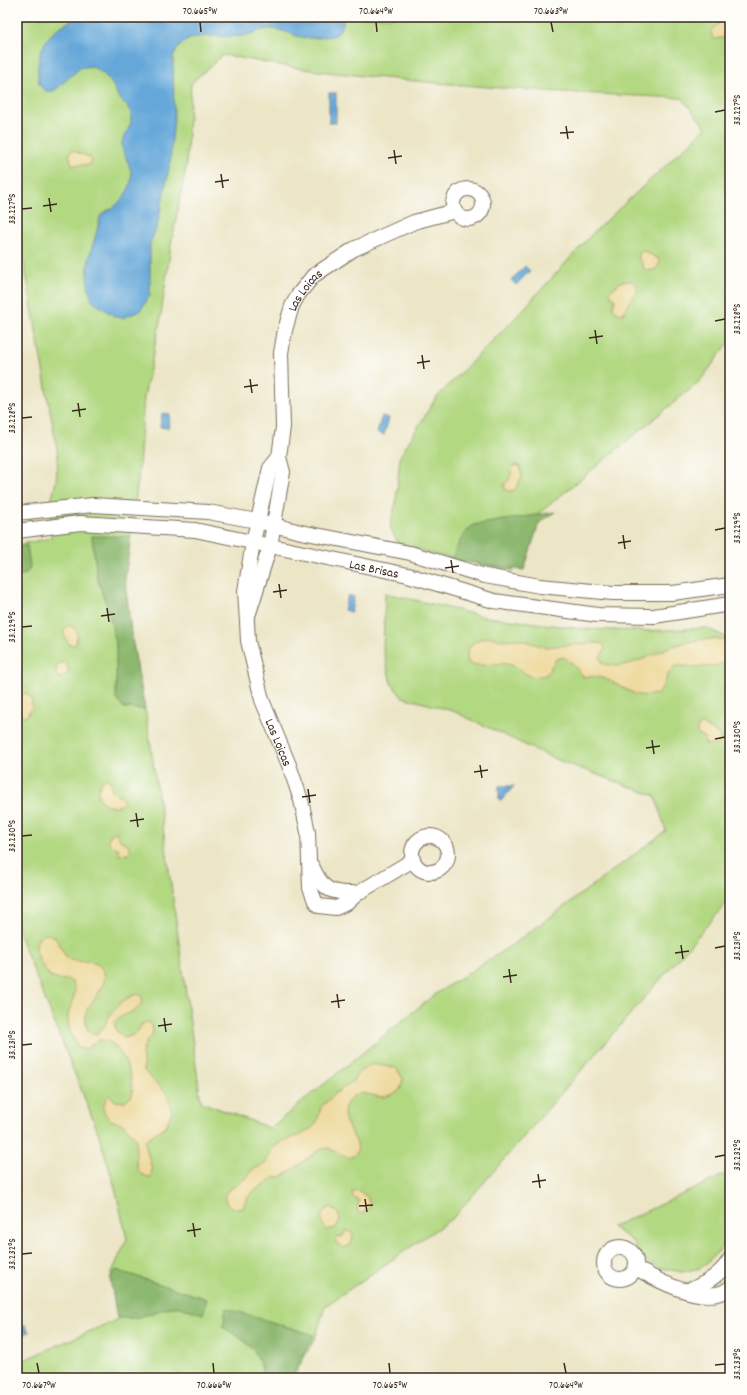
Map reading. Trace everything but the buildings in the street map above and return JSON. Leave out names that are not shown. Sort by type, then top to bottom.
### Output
[{"type":"street","name":"Las Loicas","points":[[246,622],[270,546],[275,525],[282,472],[279,457],[283,427],[281,364],[283,341],[292,306],[305,285],[324,267],[354,249],[414,222],[455,211]]},
{"type":"street","name":"Las Loicas","points":[[279,457],[270,468],[253,542],[245,591],[246,622],[248,641],[262,700],[289,765],[301,800],[308,832],[310,862],[318,881],[331,891],[342,894],[358,893],[413,860]]},
{"type":"street","name":"Las Brisas","points":[[17,513],[93,505],[208,512],[410,553],[485,576],[540,586],[613,593],[673,593],[730,585]]},
{"type":"street","name":"Las Brisas","points":[[17,531],[80,523],[195,530],[408,575],[494,601],[537,608],[598,615],[654,616],[730,604]]},
{"type":"street","points":[[537,608],[540,586]]},
{"type":"street","points":[[686,1290],[711,1280],[723,1269],[730,1259]]},
{"type":"street","points":[[636,1268],[667,1284],[710,1296],[722,1294],[730,1288]]},
{"type":"green space","points":[[19,17],[730,17],[730,341],[700,381],[537,515],[512,543],[513,571],[433,554],[398,543],[390,527],[396,502],[400,456],[436,398],[517,316],[594,232],[706,128],[682,98],[546,91],[363,76],[306,69],[223,55],[191,83],[186,167],[171,245],[160,322],[144,397],[138,481],[124,575],[130,633],[146,715],[201,1102],[270,1128],[434,995],[515,943],[666,831],[655,796],[555,759],[453,711],[402,697],[391,683],[383,649],[385,593],[486,617],[585,629],[647,631],[706,628],[730,639],[730,899],[454,1217],[325,1306],[316,1336],[293,1378],[17,1378],[17,1363],[118,1319],[111,1274],[127,1239],[115,1188],[98,1132],[17,929],[17,545],[51,538],[51,501],[56,482],[58,456],[17,222]]},
{"type":"green space","points":[[555,512],[539,523],[524,570],[451,560],[463,535],[473,525]]},
{"type":"green space","points":[[92,536],[131,536],[125,579],[131,633],[145,709],[124,708],[116,698],[116,644],[108,610],[97,578]]},
{"type":"green space","points":[[27,545],[30,567],[26,574],[17,576],[17,548]]},
{"type":"green space","points":[[730,1172],[723,1247],[701,1268],[682,1272],[661,1268],[642,1259],[631,1240],[612,1227]]},
{"type":"green space","points":[[116,1270],[207,1299],[203,1314],[180,1307],[171,1307],[136,1318],[117,1318],[110,1278]]},
{"type":"green space","points":[[226,1308],[314,1335],[291,1378],[264,1378],[259,1360],[251,1347],[223,1327]]},
{"type":"sand","points":[[721,21],[730,23],[730,40],[728,37],[713,39],[711,31]]},
{"type":"sand","points":[[72,150],[91,158],[90,165],[72,165],[69,154]]},
{"type":"sand","points":[[641,251],[659,259],[659,266],[652,270],[644,269],[638,257]]},
{"type":"sand","points":[[622,281],[632,281],[635,284],[636,293],[629,302],[623,314],[617,313],[613,307],[615,300],[609,292]]},
{"type":"sand","points":[[514,465],[520,466],[522,477],[515,490],[509,491],[505,489],[504,484],[509,480]]},
{"type":"sand","points":[[68,625],[72,626],[76,630],[77,638],[75,645],[70,645],[65,638],[63,631]]},
{"type":"sand","points":[[491,637],[500,640],[519,639],[545,647],[597,643],[603,644],[605,649],[600,657],[602,663],[620,666],[638,661],[673,646],[705,639],[725,640],[730,647],[730,657],[719,665],[704,667],[675,666],[658,694],[642,695],[636,694],[603,678],[591,676],[583,677],[573,664],[564,657],[556,659],[546,675],[538,676],[528,675],[518,668],[507,664],[478,665],[468,663],[468,652],[472,644]]},
{"type":"sand","points":[[65,662],[68,668],[68,674],[60,678],[56,675],[57,664]]},
{"type":"sand","points":[[25,693],[32,698],[32,707],[26,717],[17,713],[18,696]]},
{"type":"sand","points":[[702,724],[720,735],[720,740],[716,745],[705,744],[704,738],[697,734],[697,728]]},
{"type":"sand","points":[[106,778],[111,782],[112,791],[123,797],[123,804],[110,806],[101,800],[98,790]]},
{"type":"sand","points":[[117,832],[120,840],[128,844],[131,851],[128,854],[119,855],[118,848],[111,846],[108,840],[111,834]]},
{"type":"sand","points":[[47,934],[55,938],[66,956],[71,960],[92,962],[100,966],[104,972],[105,978],[103,985],[86,1013],[88,1031],[97,1034],[103,1028],[112,1012],[118,1005],[129,997],[137,994],[141,996],[143,1002],[140,1006],[120,1017],[114,1023],[117,1032],[126,1038],[137,1033],[141,1025],[147,1022],[152,1026],[153,1034],[146,1042],[142,1052],[144,1071],[167,1094],[172,1111],[166,1126],[145,1140],[151,1164],[151,1177],[140,1173],[138,1169],[136,1163],[136,1139],[123,1124],[111,1120],[104,1111],[105,1101],[110,1095],[115,1101],[125,1102],[132,1096],[129,1071],[121,1053],[115,1046],[108,1042],[99,1040],[85,1049],[79,1048],[71,1034],[68,1023],[68,1014],[75,992],[73,983],[68,979],[61,980],[50,977],[37,954],[37,941],[40,937]]},
{"type":"sand","points":[[372,1064],[396,1068],[403,1079],[400,1090],[388,1096],[379,1097],[357,1094],[347,1103],[344,1111],[345,1119],[358,1148],[356,1153],[349,1158],[328,1148],[319,1150],[284,1176],[274,1178],[254,1191],[248,1197],[242,1209],[231,1207],[227,1204],[225,1193],[247,1177],[252,1170],[265,1164],[273,1148],[281,1142],[301,1135],[312,1128],[317,1122],[321,1107],[336,1093],[352,1082],[358,1073]]},
{"type":"sand","points":[[358,1190],[367,1197],[370,1205],[368,1210],[360,1214],[357,1210],[359,1201],[353,1197],[352,1192]]},
{"type":"sand","points":[[331,1207],[338,1213],[340,1220],[336,1228],[326,1230],[322,1217],[324,1211]]},
{"type":"sand","points":[[345,1231],[350,1231],[353,1236],[352,1242],[349,1246],[344,1248],[336,1243],[337,1238],[343,1236]]},
{"type":"water","points":[[80,17],[343,18],[343,25],[336,35],[326,37],[307,38],[279,30],[269,29],[232,37],[202,36],[185,41],[178,48],[173,57],[174,117],[170,164],[157,227],[150,243],[150,295],[140,311],[122,318],[114,316],[92,301],[87,277],[89,258],[100,217],[103,213],[114,207],[127,192],[132,177],[122,146],[123,139],[131,123],[130,111],[119,97],[107,77],[91,66],[80,68],[54,91],[46,91],[39,85],[39,61],[45,42],[59,28]]},
{"type":"water","points":[[329,93],[336,93],[336,123],[329,123]]},
{"type":"water","points":[[525,266],[530,271],[516,285],[511,280]]},
{"type":"water","points":[[162,413],[170,414],[168,428],[160,427]]},
{"type":"water","points":[[382,416],[389,418],[384,435],[377,433]]},
{"type":"water","points":[[348,595],[354,597],[351,612],[344,610]]},
{"type":"water","points":[[499,786],[514,786],[501,801],[499,800]]},
{"type":"water","points":[[25,1325],[29,1332],[19,1338],[17,1330]]}]
